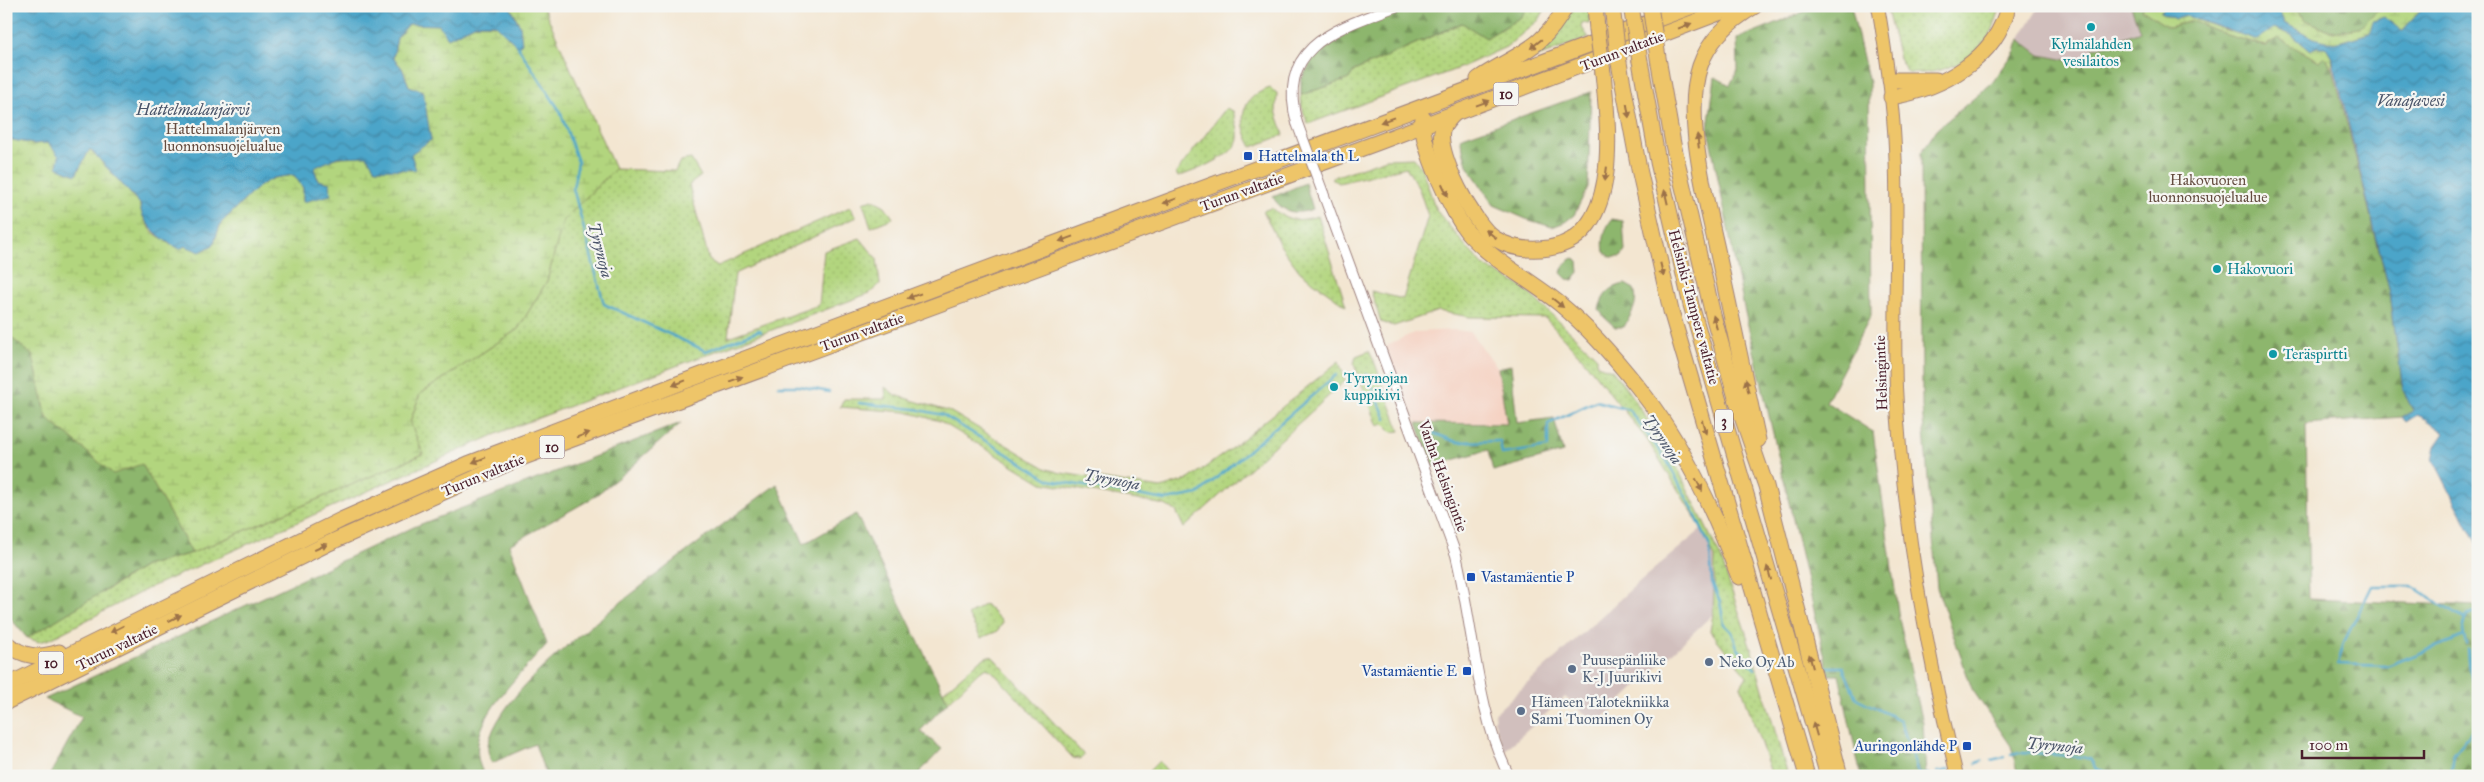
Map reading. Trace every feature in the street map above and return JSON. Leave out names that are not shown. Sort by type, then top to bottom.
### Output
[{"type":"highway","points":[[1452,96],[1480,77],[1533,47],[1549,34],[1566,6]]},
{"type":"highway","points":[[1456,113],[1444,126],[1443,146],[1458,188],[1482,226],[1493,237],[1508,246],[1524,249],[1555,247],[1568,241],[1589,222],[1598,206],[1604,189],[1607,168],[1608,122],[1595,6]]},
{"type":"highway","name":"Helsinki-Tampere valtatie","points":[[1612,6],[1619,63],[1639,168],[1671,311],[1807,776]]},
{"type":"highway","points":[[1650,6],[1673,144],[1711,306],[1738,405],[1766,486]]},
{"type":"highway","name":"Turun valtatie","points":[[6,686],[341,520],[468,464],[689,379],[1693,6]]},
{"type":"highway","name":"Turun valtatie","points":[[6,702],[327,544],[513,461],[1379,142],[1737,6]]},
{"type":"highway","points":[[1755,6],[1729,24],[1707,48],[1696,81],[1695,119],[1707,204],[1758,440],[1766,486],[1840,776]]},
{"type":"highway","points":[[1891,97],[1920,90],[1945,78],[1978,58],[1998,34],[2008,6]]},
{"type":"highway","name":"Helsinki-Tampere valtatie","points":[[1632,9],[1658,162],[1691,305],[1828,776]]},
{"type":"highway","points":[[1890,80],[1945,78]]},
{"type":"highway","points":[[1433,103],[1424,112],[1421,126],[1426,145],[1450,202],[1470,235],[1583,324],[1639,388],[1689,465],[1710,506],[1746,597],[1770,646]]},
{"type":"highway","points":[[1379,142],[1402,141],[1426,145]]},
{"type":"highway","points":[[6,643],[22,654],[37,657],[47,656],[96,640]]},
{"type":"main road","name":"Helsingintie","points":[[1878,6],[1890,80],[1896,170],[1895,328],[1900,454],[1914,569],[1957,776]]},
{"type":"main road","name":"Helsingintie","points":[[1949,736],[1959,752],[1966,776]]},
{"type":"street","name":"Vanha Helsingintie","points":[[1397,6],[1341,27],[1320,39],[1307,51],[1298,67],[1293,89],[1293,108],[1456,555],[1466,597],[1486,714],[1502,762],[1509,776]]},
{"type":"shaded area","points":[[2040,6],[2131,6],[2140,31],[2093,49],[2082,64],[2040,55],[2019,39]]},
{"type":"shaded area","points":[[1456,330],[1470,332],[1498,368],[1508,424],[1417,423],[1386,349],[1387,345],[1416,332]]},
{"type":"shaded area","points":[[1702,529],[1715,558],[1713,614],[1600,721],[1582,712],[1565,697],[1504,751],[1494,720],[1495,713],[1641,580]]},
{"type":"green space","points":[[510,6],[543,6],[615,169],[563,220],[547,281],[518,329],[420,394],[410,422],[423,454],[192,553],[142,464],[113,474],[47,418],[33,356],[6,333],[6,140],[33,144],[48,143],[59,156],[90,149],[140,204],[146,222],[158,236],[166,240],[170,245],[213,245],[221,223],[259,186],[274,178],[294,175],[303,188],[303,201],[318,180],[314,168],[323,162],[347,156],[411,154],[425,104],[423,91],[409,86],[402,68],[393,58],[397,38],[409,23],[439,24],[448,38],[476,24],[520,26]]},
{"type":"green space","points":[[1412,6],[1528,6],[1521,17],[1486,38],[1462,23],[1354,71],[1349,79],[1301,95],[1301,80],[1315,55],[1332,38]]},
{"type":"green space","points":[[1528,6],[1547,6],[1539,20],[1506,47],[1462,67],[1308,124],[1302,108],[1301,95],[1348,79],[1354,71],[1462,23],[1521,17]]},
{"type":"green space","points":[[1569,6],[1591,6],[1589,24],[1582,23],[1581,26],[1589,38],[1520,63]]},
{"type":"green space","points":[[1818,6],[1851,6],[1869,83],[1871,315],[1826,402],[1873,432],[1899,619],[1923,723],[1926,776],[1861,776],[1839,675],[1829,675],[1744,308],[1708,129],[1715,77],[1730,85],[1738,70],[1737,39]]},
{"type":"green space","points":[[1886,6],[2001,6],[1987,40],[1968,57],[1945,69],[1933,72],[1908,73],[1899,58]]},
{"type":"green space","name":"Hakovuoren luonnonsuojelualue","points":[[2131,6],[2144,6],[2142,10],[2168,27],[2193,21],[2227,35],[2265,46],[2278,37],[2319,61],[2324,57],[2333,68],[2390,293],[2403,390],[2413,411],[2402,417],[2306,424],[2309,599],[2478,606],[2478,776],[2018,776],[2011,746],[1972,689],[1937,588],[1922,407],[1921,153],[1937,129],[1992,83],[2015,51],[2019,39],[2040,55],[2082,63],[2093,49],[2140,31]]},
{"type":"green space","points":[[2144,6],[2166,6],[2160,12],[2176,19],[2187,16],[2228,31],[2274,28],[2292,35],[2311,51],[2316,47],[2326,47],[2332,57],[2333,68],[2324,57],[2319,61],[2278,38],[2265,46],[2227,35],[2193,21],[2168,27],[2142,10]]},
{"type":"green space","points":[[2278,6],[2291,6],[2308,21],[2332,32],[2360,28],[2375,12],[2384,6],[2425,6],[2402,31],[2370,33],[2335,43],[2315,39],[2284,23]]},
{"type":"green space","points":[[2291,6],[2384,6],[2375,12],[2360,28],[2332,32],[2308,21]]},
{"type":"green space","points":[[1270,88],[1277,93],[1276,111],[1284,135],[1252,147],[1244,128],[1244,111],[1252,97]]},
{"type":"green space","points":[[1591,92],[1588,187],[1574,215],[1565,222],[1552,227],[1526,219],[1494,205],[1467,165],[1460,138]]},
{"type":"green space","points":[[1226,108],[1233,111],[1236,121],[1238,138],[1236,145],[1231,151],[1214,162],[1178,177],[1176,173]]},
{"type":"green space","points":[[1414,158],[1422,169],[1436,210],[1469,250],[1484,266],[1521,286],[1597,357],[1597,365],[1612,370],[1634,399],[1672,457],[1720,556],[1751,648],[1788,776],[1772,776],[1741,686],[1747,676],[1710,631],[1713,614],[1715,558],[1702,529],[1648,441],[1583,359],[1545,318],[1470,317],[1438,311],[1394,326],[1381,322],[1371,291],[1403,299],[1428,216],[1419,189],[1406,167],[1339,183],[1331,178],[1386,159]]},
{"type":"green space","points":[[691,159],[701,176],[689,185],[709,260],[718,266],[850,207],[856,217],[735,274],[728,337],[819,305],[824,251],[860,238],[877,259],[880,284],[870,293],[501,432],[151,587],[50,639],[39,642],[27,638],[53,622],[6,400],[102,593],[145,566],[192,553],[423,454],[410,422],[420,394],[518,329],[547,281],[563,219],[615,169],[675,171],[680,161]]},
{"type":"green space","points":[[1305,183],[1313,209],[1301,212],[1290,211],[1281,206],[1273,197]]},
{"type":"green space","points":[[872,199],[885,206],[893,218],[871,227],[863,203]]},
{"type":"green space","points":[[1271,208],[1283,216],[1298,220],[1318,216],[1346,306],[1300,272],[1280,245],[1263,211]]},
{"type":"green space","points":[[1612,219],[1623,221],[1625,251],[1621,257],[1611,257],[1604,252],[1604,235]]},
{"type":"green space","points":[[1574,258],[1578,262],[1579,272],[1574,280],[1567,279],[1561,273],[1562,270],[1567,262]]},
{"type":"green space","points":[[1625,284],[1634,289],[1635,304],[1624,327],[1615,327],[1604,317],[1599,309],[1608,292],[1615,287]]},
{"type":"green space","points":[[6,333],[33,355],[47,418],[142,463],[192,553],[145,566],[27,638],[6,613]]},
{"type":"green space","points":[[1369,351],[1400,431],[1392,432],[1384,424],[1378,426],[1354,364],[1356,356]]},
{"type":"green space","points":[[1339,361],[1345,381],[1184,528],[1176,511],[1165,505],[1042,483],[940,421],[906,412],[840,407],[844,399],[886,399],[885,387],[895,395],[951,412],[1047,469],[1061,473],[1161,488],[1189,479],[1232,448]]},
{"type":"green space","points":[[1511,365],[1517,423],[1554,418],[1563,452],[1493,471],[1488,450],[1432,466],[1417,423],[1507,424],[1498,368]]},
{"type":"green space","points":[[681,423],[629,469],[591,499],[509,545],[547,644],[507,688],[484,722],[479,740],[478,758],[485,776],[49,776],[82,717],[45,699],[416,526]]},
{"type":"green space","points":[[777,484],[804,544],[856,514],[948,702],[920,731],[942,749],[916,776],[546,776],[535,744],[492,763],[488,744],[498,721],[510,703],[542,668],[631,594]]},
{"type":"green space","points":[[985,604],[1003,622],[998,631],[981,638],[968,615]]},
{"type":"green space","points":[[988,656],[993,657],[1084,755],[1080,759],[1073,758],[991,670],[985,668],[980,671],[948,702],[943,692],[979,661]]},
{"type":"green space","points":[[1159,761],[1171,776],[1144,776]]},
{"type":"water","name":"Hattelmalanjärvi","points":[[6,6],[510,6],[520,26],[522,43],[518,47],[495,24],[476,24],[448,38],[439,25],[409,24],[397,38],[393,58],[402,68],[409,86],[423,91],[431,140],[411,154],[416,170],[375,169],[367,156],[337,157],[314,168],[318,180],[330,183],[331,195],[303,202],[303,188],[294,175],[274,178],[259,186],[221,223],[213,245],[200,252],[185,246],[180,249],[160,237],[148,225],[141,211],[140,204],[90,149],[76,175],[57,167],[59,156],[48,143],[33,144],[6,140]]},
{"type":"water","name":"Vanajavesi","points":[[2166,6],[2278,6],[2284,23],[2314,38],[2335,43],[2370,33],[2373,21],[2384,17],[2402,31],[2425,6],[2478,6],[2478,546],[2433,459],[2436,446],[2445,433],[2426,419],[2417,415],[2406,422],[2402,417],[2413,411],[2403,390],[2390,293],[2332,57],[2326,47],[2316,47],[2311,51],[2292,35],[2274,28],[2257,40],[2187,16],[2176,19],[2160,12]]},
{"type":"waterway","name":"Tyrynoja","points":[[518,47],[560,111],[578,162],[573,188],[604,304],[706,351],[760,330],[761,332]]},
{"type":"waterway","points":[[1367,374],[1386,419]]},
{"type":"waterway","name":"Tyrynoja","points":[[859,403],[915,409],[943,415],[1050,480],[1166,500],[1198,494],[1336,375]]},
{"type":"waterway","points":[[778,386],[799,386],[829,392]]},
{"type":"waterway","name":"Tyrynoja","points":[[1433,433],[1457,442],[1500,441],[1502,454],[1548,447],[1548,424],[1596,401],[1629,410],[1666,459],[1691,506],[1710,547],[1712,582],[1720,602],[1724,624],[1732,632],[1737,647],[1755,669]]},
{"type":"waterway","points":[[2464,636],[2387,666],[2338,664],[2344,642],[2372,586],[2412,586],[2466,619]]},
{"type":"waterway","name":"Tyrynoja","points":[[2466,644],[2463,631],[2467,615],[2478,611]]},
{"type":"waterway","name":"Tyrynoja","points":[[2468,649],[2470,672],[2478,701]]},
{"type":"waterway","name":"Tyrynoja","points":[[1822,667],[1843,667],[1856,698],[1900,720],[1918,772],[1922,775],[1928,774]]},
{"type":"waterway","name":"Tyrynoja","points":[[2450,776],[2453,755],[2478,724]]},
{"type":"waterway","name":"Tyrynoja","points":[[2011,755],[2024,752],[2082,757],[2090,759],[2096,769],[2121,776]]},
{"type":"waterway","points":[[1991,760],[2004,757]]},
{"type":"waterway","points":[[1976,763],[1982,761]]},
{"type":"waterway","points":[[1937,772],[1949,770]]},
{"type":"place","name":"Kylmälahden vesilaitos","points":[[2091,27]]},
{"type":"place","name":"Hattelmala th L","points":[[1248,156]]},
{"type":"place","name":"Hakovuori","points":[[2217,269]]},
{"type":"place","name":"Teräspirtti","points":[[2273,354]]},
{"type":"place","name":"Tyrynojan kuppikivi","points":[[1334,387]]},
{"type":"place","name":"Vastamäentie P","points":[[1471,577]]},
{"type":"place","name":"Neko Oy Ab","points":[[1709,662]]},
{"type":"place","name":"Puusepänliike K-J Juurikivi","points":[[1572,669]]},
{"type":"place","name":"Vastamäentie E","points":[[1467,671]]},
{"type":"place","name":"Hämeen Talotekniikka Sami Tuominen Oy","points":[[1521,711]]},
{"type":"place","name":"Auringonlähde P","points":[[1967,746]]},
{"type":"park label","name":"Hattelmalanjärven luonnonsuojelualue","points":[[223,138]]}]
